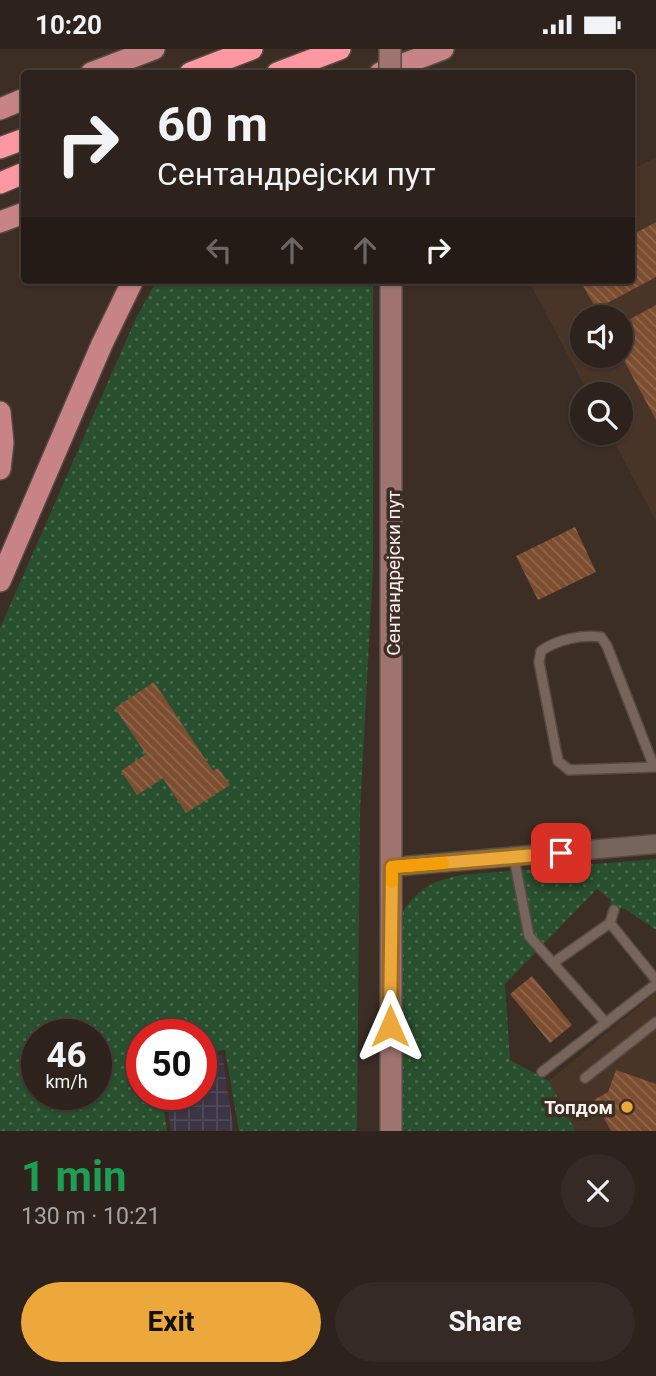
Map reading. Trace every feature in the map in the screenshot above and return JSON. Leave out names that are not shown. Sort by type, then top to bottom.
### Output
[{"type":"highway","points":[[198,70],[252,49]]},
{"type":"highway","points":[[285,70],[340,49]]},
{"type":"highway","points":[[0,148],[21,140]]},
{"type":"highway","points":[[0,183],[21,174]]},
{"type":"main road","points":[[99,70],[154,49]]},
{"type":"main road","points":[[390,49],[390,70]]},
{"type":"main road","points":[[388,70],[443,49]]},
{"type":"main road","points":[[0,109],[21,100]]},
{"type":"main road","points":[[0,222],[21,214]]},
{"type":"main road","points":[[0,580],[102,344],[132,284]]},
{"type":"main road","name":"Сентандрејски пут","points":[[391,284],[391,1131]]},
{"type":"main road","points":[[0,412],[3,443],[0,469]]},
{"type":"street","points":[[392,867],[656,844]]},
{"type":"lane","points":[[591,636],[601,637],[655,767],[569,770],[558,761],[539,662],[541,651],[550,645],[591,636]]},
{"type":"lane","points":[[514,858],[529,936],[606,1023]]},
{"type":"lane","points":[[553,963],[610,923],[614,910]]},
{"type":"lane","points":[[542,1072],[656,982],[610,923]]},
{"type":"lane","points":[[584,1078],[656,1022]]},
{"type":"shaded area","points":[[656,157],[656,521],[616,445],[633,445],[633,382],[583,382],[575,368],[633,368],[633,305],[570,305],[570,358],[530,284],[635,284],[635,168]]},
{"type":"shaded area","points":[[656,992],[656,1131],[576,1131],[549,1081]]},
{"type":"shaded area","points":[[217,1055],[222,1055],[234,1131],[171,1131],[168,1110],[217,1110]]},
{"type":"green space","points":[[155,284],[373,284],[373,569],[360,812],[357,1131],[239,1131],[225,1050],[217,1051],[217,1019],[126,1019],[126,1110],[164,1110],[167,1131],[0,1131],[0,628],[136,318]]},
{"type":"green space","points":[[656,859],[656,930],[625,909],[610,907],[611,900],[597,889],[505,984],[510,1060],[549,1081],[576,1131],[403,1131],[403,911],[416,896],[434,883],[461,875]]},
{"type":"building","points":[[656,222],[656,277],[604,305],[594,305],[582,284],[635,284],[635,233]]},
{"type":"building","points":[[656,305],[656,420],[628,368],[633,368],[633,317]]},
{"type":"building","points":[[575,527],[596,572],[538,600],[516,556]]},
{"type":"building","points":[[154,682],[213,771],[218,768],[230,785],[186,813],[163,778],[137,795],[121,771],[146,754],[115,708]]},
{"type":"building","points":[[532,976],[572,1025],[550,1043],[510,994]]},
{"type":"building","name":"Топдом","points":[[616,1070],[656,1084],[656,1131],[611,1131],[594,1100],[608,1092]]},
{"type":"slow traffic","points":[[392,882],[392,867],[443,863]]},
{"type":"place","name":"Топдом","points":[[627,1107]]},
{"type":"route","points":[[390,1026],[392,867],[561,853]]}]
